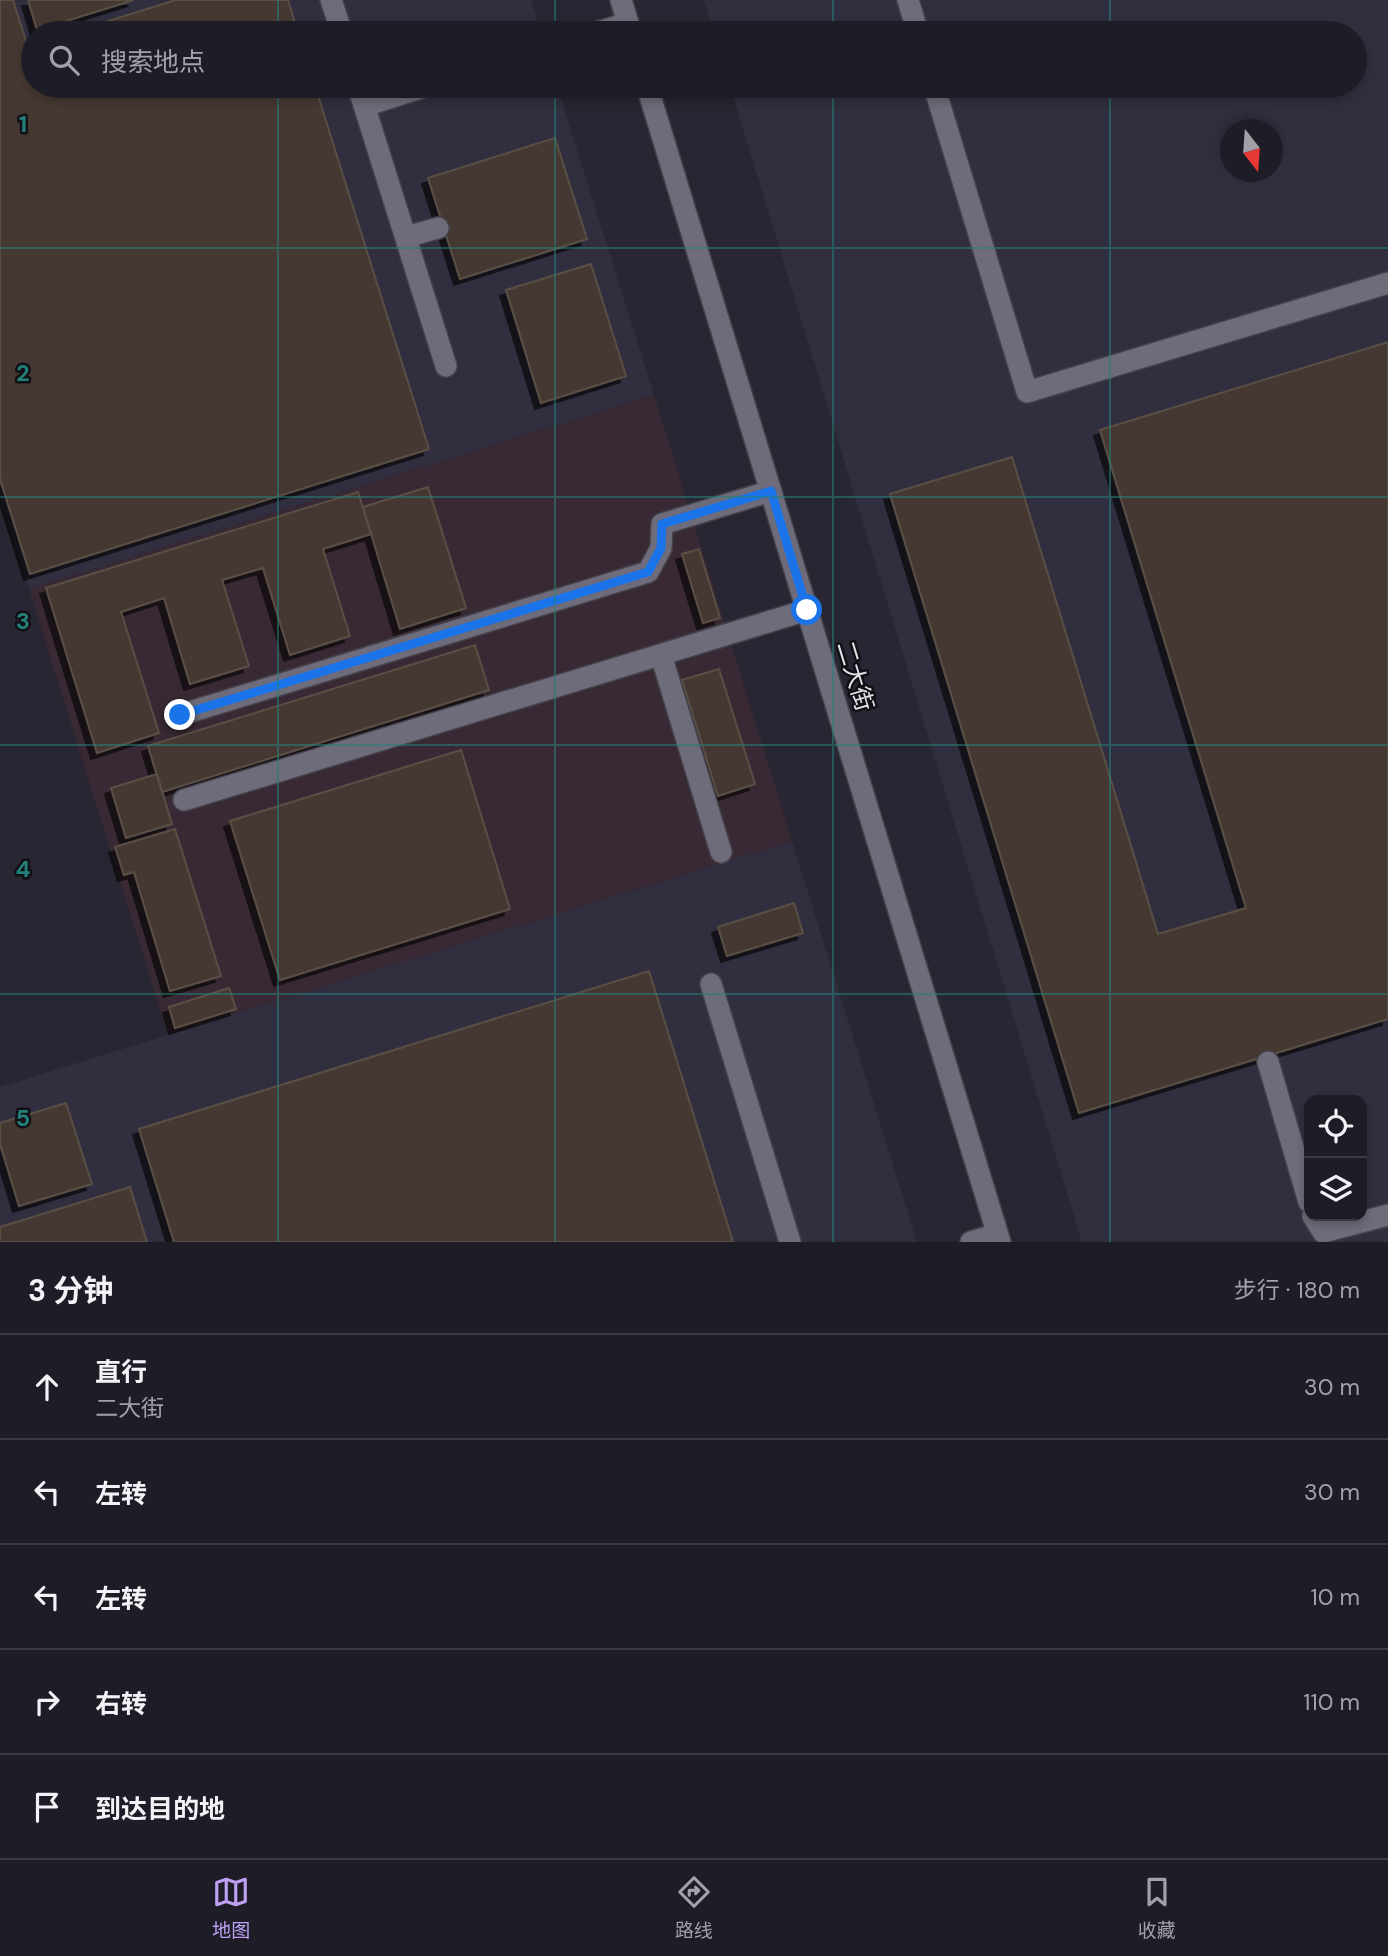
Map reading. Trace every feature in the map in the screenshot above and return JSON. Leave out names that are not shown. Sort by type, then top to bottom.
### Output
[{"type":"street","points":[[331,0],[338,21]]},
{"type":"street","points":[[621,0],[628,21]]},
{"type":"street","points":[[908,0],[914,21]]},
{"type":"street","points":[[362,98],[446,366]]},
{"type":"street","name":"二大街","points":[[651,98],[999,1238]]},
{"type":"street","points":[[938,98],[1027,392],[1388,283]]},
{"type":"street","points":[[406,237],[438,228]]},
{"type":"street","points":[[180,715],[648,572],[661,548],[662,524],[771,491]]},
{"type":"street","points":[[184,800],[807,610]]},
{"type":"street","points":[[661,655],[721,852]]},
{"type":"street","points":[[711,984],[790,1242]]},
{"type":"street","points":[[1268,1062],[1304,1185]]},
{"type":"street","points":[[1316,1221],[1322,1232],[1388,1215]]},
{"type":"street","points":[[971,1242],[999,1238]]},
{"type":"shaded area","points":[[0,0],[531,0],[537,21],[21,21],[21,98],[561,98],[654,395],[29,589],[0,495]]},
{"type":"shaded area","points":[[704,0],[1388,0],[1388,1242],[1082,1242],[734,98],[1367,98],[1367,21],[710,21]]},
{"type":"shaded area","points":[[654,395],[792,841],[168,1035],[29,589]]},
{"type":"shaded area","points":[[792,841],[917,1242],[0,1242],[0,1087]]},
{"type":"building","points":[[0,0],[13,0],[21,25],[21,98],[319,98],[429,449],[30,574],[0,479]]},
{"type":"building","points":[[28,0],[134,0],[66,21],[34,21]]},
{"type":"building","points":[[176,0],[288,0],[294,21],[109,21]]},
{"type":"building","points":[[555,138],[587,239],[460,279],[428,178]]},
{"type":"building","points":[[591,264],[626,376],[541,403],[506,290]]},
{"type":"building","points":[[1388,342],[1388,1019],[1079,1113],[890,494],[1012,457],[1158,934],[1246,908],[1100,430]]},
{"type":"building","points":[[428,487],[466,608],[400,629],[363,507]]},
{"type":"building","points":[[358,492],[371,534],[323,549],[350,636],[290,655],[263,568],[222,580],[249,666],[190,684],[164,598],[121,612],[159,733],[97,753],[46,588]]},
{"type":"building","points":[[699,549],[720,618],[703,623],[682,554]]},
{"type":"building","points":[[475,645],[489,690],[162,792],[148,746]]},
{"type":"building","points":[[719,669],[755,784],[718,796],[682,680]]},
{"type":"building","points":[[461,750],[510,909],[280,980],[230,821]]},
{"type":"building","points":[[157,774],[172,824],[126,838],[111,788]]},
{"type":"building","points":[[175,829],[221,976],[170,991],[134,872],[124,875],[115,847]]},
{"type":"building","points":[[794,903],[803,933],[727,956],[718,927]]},
{"type":"building","points":[[649,971],[733,1242],[174,1242],[139,1129]]},
{"type":"building","points":[[229,988],[236,1009],[175,1028],[169,1007]]},
{"type":"building","points":[[66,1103],[92,1184],[19,1206],[0,1144],[0,1123]]},
{"type":"building","points":[[130,1187],[147,1242],[0,1242],[0,1227]]},
{"type":"route","points":[[180,715],[648,572],[661,548],[662,524],[771,491],[807,610]]}]
